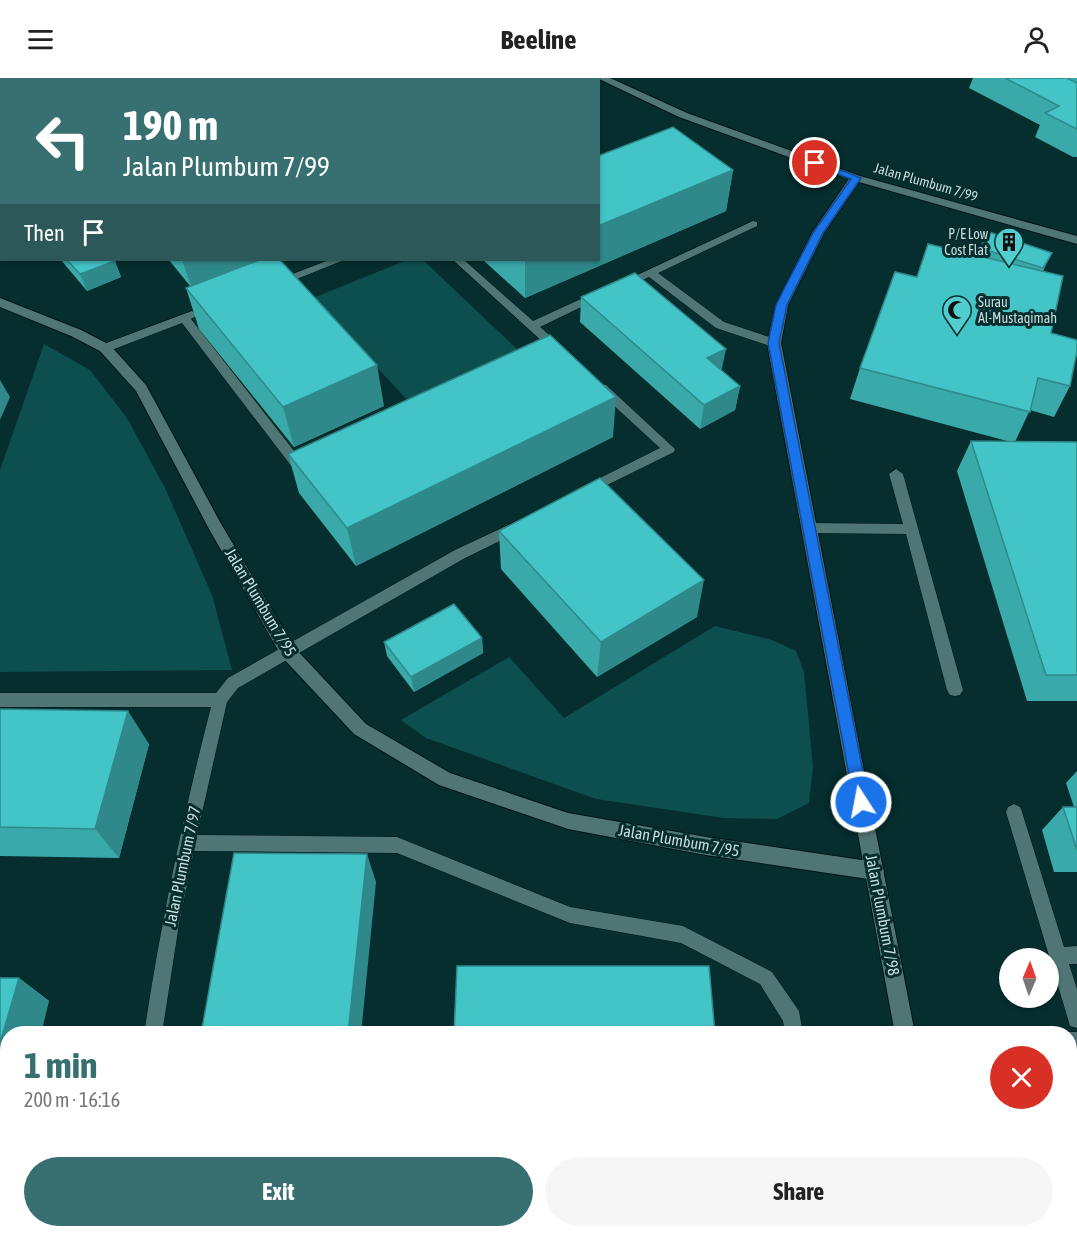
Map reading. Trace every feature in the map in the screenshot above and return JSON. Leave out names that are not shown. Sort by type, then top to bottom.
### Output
[{"type":"street","name":"Jalan Plumbum 7/99","points":[[602,78],[683,115],[856,178],[1077,240]]},
{"type":"street","name":"Jalan Plumbum 7/98","points":[[856,178],[818,233],[782,305],[774,343],[904,1026]]},
{"type":"street","name":"Jalan Plumbum 7/95","points":[[0,302],[76,333],[105,348],[141,388],[214,525],[288,652],[360,729],[445,779],[568,821],[706,846],[875,871]]},
{"type":"lane","points":[[532,326],[753,224]]},
{"type":"lane","points":[[261,289],[336,261]]},
{"type":"lane","points":[[459,261],[532,326],[560,356]]},
{"type":"lane","points":[[650,272],[720,324],[774,343]]},
{"type":"lane","points":[[105,348],[206,310]]},
{"type":"lane","points":[[184,318],[306,476],[317,471]]},
{"type":"lane","points":[[572,498],[669,449],[594,382]]},
{"type":"lane","points":[[896,474],[955,690]]},
{"type":"lane","points":[[0,700],[220,700],[233,682],[460,555],[531,518]]},
{"type":"lane","points":[[809,528],[911,530]]},
{"type":"lane","name":"Jalan Plumbum 7/97","points":[[154,1026],[170,924],[186,843],[220,700]]},
{"type":"lane","points":[[1014,812],[1056,948]]},
{"type":"lane","points":[[186,843],[397,845],[570,915],[683,935],[766,978],[792,1018],[793,1026]]},
{"type":"lane","points":[[1059,956],[1077,955]]},
{"type":"lane","points":[[1059,959],[1077,1019]]},
{"type":"shaded area","points":[[405,261],[424,261],[519,351],[409,402],[313,298]]},
{"type":"shaded area","points":[[44,344],[90,370],[127,418],[165,488],[212,595],[232,670],[0,672],[0,470]]},
{"type":"shaded area","points":[[715,626],[772,640],[796,651],[804,672],[813,767],[809,803],[777,819],[724,818],[596,799],[426,738],[401,720],[509,657],[564,718]]},
{"type":"building","points":[[1005,78],[1067,78],[1077,83],[1077,129],[1045,113],[1059,106]]},
{"type":"building","points":[[673,127],[733,170],[600,225],[600,155]]},
{"type":"building","points":[[989,232],[1052,253],[1043,268],[980,248]]},
{"type":"building","name":"Surau Al-Mustaqimah","points":[[928,244],[1063,276],[1051,333],[1077,340],[1070,386],[1038,378],[1030,412],[860,368],[895,272],[917,277]]},
{"type":"building","points":[[68,261],[115,261],[80,274]]},
{"type":"building","points":[[256,261],[281,261],[377,365],[283,407],[186,288]]},
{"type":"building","points":[[635,273],[726,349],[707,358],[740,386],[704,405],[581,297]]},
{"type":"building","points":[[550,335],[616,397],[347,528],[288,454]]},
{"type":"building","points":[[971,441],[1077,442],[1077,675],[1046,675]]},
{"type":"building","points":[[600,478],[704,580],[601,642],[499,531]]},
{"type":"building","points":[[454,604],[482,638],[411,677],[384,642]]},
{"type":"building","points":[[0,709],[128,711],[95,829],[0,827]]},
{"type":"building","points":[[1063,807],[1077,807],[1077,850]]},
{"type":"building","points":[[234,853],[367,854],[349,1026],[202,1026]]},
{"type":"building","points":[[457,966],[709,966],[714,1026],[454,1026]]},
{"type":"building","points":[[0,978],[19,978],[5,1026],[0,1026]]},
{"type":"place","name":"P/E Low Cost Flat","points":[[1009,268]]},
{"type":"place","name":"Surau Al-Mustaqimah","points":[[957,336]]},
{"type":"route","points":[[815,163],[856,178],[818,233],[782,305],[774,343],[861,802]]}]
